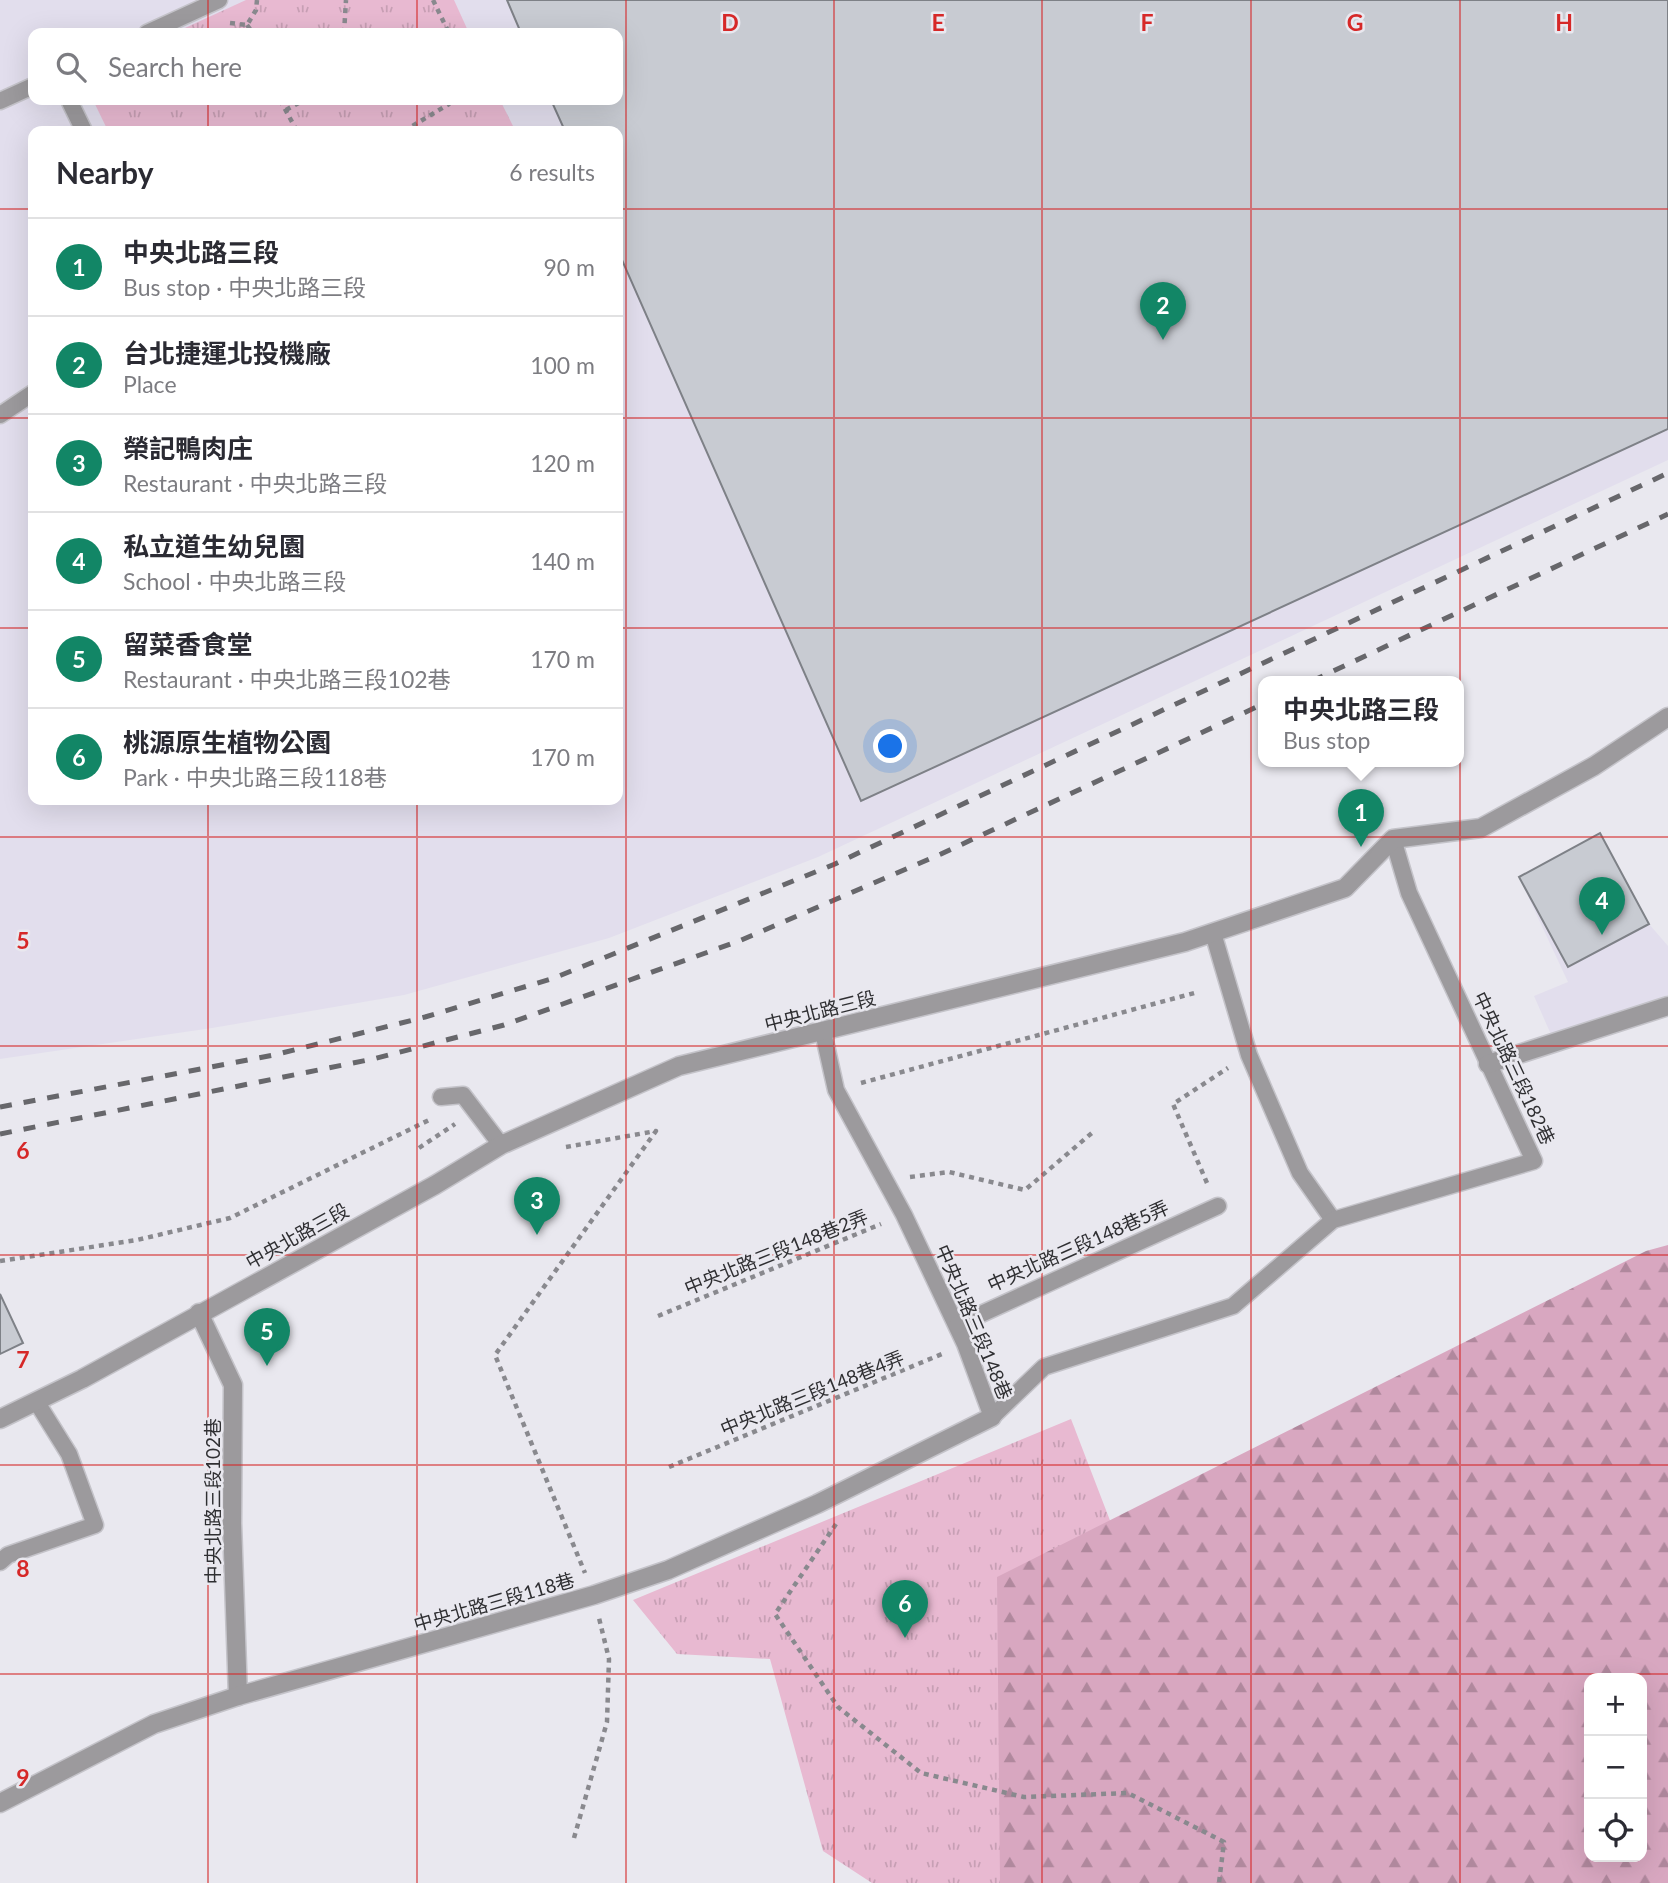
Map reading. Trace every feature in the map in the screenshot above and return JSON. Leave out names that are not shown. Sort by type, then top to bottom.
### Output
[{"type":"street","points":[[1392,839],[1481,828],[1594,765],[1668,717]]},
{"type":"street","name":"中央北路三段","points":[[0,1419],[82,1379],[435,1185],[501,1145],[679,1066],[1185,942],[1345,888],[1392,839]]},
{"type":"street","points":[[1488,1064],[1668,1006]]},
{"type":"street","name":"中央北路三段102巷","points":[[199,1313],[233,1385],[232,1523],[238,1696]]},
{"type":"street","name":"中央北路三段118巷","points":[[0,1803],[154,1724],[238,1696],[594,1595],[668,1570],[835,1495],[992,1417]]},
{"type":"lane","points":[[158,28],[219,0]]},
{"type":"lane","points":[[0,102],[28,88]]},
{"type":"lane","points":[[71,105],[82,126]]},
{"type":"lane","points":[[0,415],[28,396]]},
{"type":"lane","name":"中央北路三段182巷","points":[[1333,1220],[1534,1161],[1409,893],[1392,839]]},
{"type":"lane","points":[[1213,933],[1249,1055],[1300,1173],[1333,1220]]},
{"type":"lane","name":"中央北路三段148巷","points":[[822,1032],[836,1090],[904,1215],[957,1325],[992,1417],[1044,1367],[1233,1306],[1333,1220]]},
{"type":"lane","points":[[441,1097],[463,1095],[501,1145]]},
{"type":"lane","name":"中央北路三段148巷5弄","points":[[957,1325],[1218,1206]]},
{"type":"lane","points":[[0,1562],[8,1555],[95,1525],[69,1454],[36,1401]]},
{"type":"path","points":[[344,28],[346,0]]},
{"type":"path","points":[[433,0],[447,28]]},
{"type":"path","points":[[247,24],[250,28]]},
{"type":"path","points":[[283,105],[294,126]]},
{"type":"path","points":[[286,110],[295,105]]},
{"type":"path","points":[[412,126],[447,105]]},
{"type":"path","points":[[854,1084],[1198,992]]},
{"type":"path","points":[[1218,1206],[1172,1104],[1249,1055]]},
{"type":"path","points":[[419,1148],[457,1122],[453,1116]]},
{"type":"path","points":[[0,1261],[137,1240],[230,1218],[436,1117]]},
{"type":"path","points":[[564,1147],[656,1131],[495,1355],[594,1595],[609,1659],[607,1722],[574,1838]]},
{"type":"path","points":[[885,1180],[949,1172],[1025,1190],[1093,1132]]},
{"type":"path","name":"中央北路三段148巷2弄","points":[[658,1316],[904,1215]]},
{"type":"path","name":"中央北路三段148巷4弄","points":[[669,1467],[965,1345]]},
{"type":"path","points":[[835,1495],[836,1527],[775,1614],[838,1707],[921,1773],[1024,1797],[1128,1793],[1224,1842],[1219,1883]]},
{"type":"shaded area","points":[[0,0],[1668,0],[1668,460],[818,857],[609,938],[404,995],[212,1028],[0,1059]]},
{"type":"shaded area","points":[[1600,833],[1649,924],[1668,946],[1668,995],[1553,1039],[1534,996],[1568,982],[1519,877]]},
{"type":"green space","points":[[246,0],[454,0],[467,28],[185,28]]},
{"type":"green space","points":[[95,105],[502,105],[513,126],[106,126]]},
{"type":"green space","points":[[1668,1245],[1668,1883],[1000,1883],[997,1577],[1646,1251]]},
{"type":"green space","points":[[1071,1419],[1149,1622],[1100,1883],[872,1883],[823,1851],[770,1659],[677,1654],[633,1600]]},
{"type":"building","points":[[507,0],[1668,0],[1668,429],[861,801],[623,262],[623,126],[563,126],[553,105],[623,105],[623,28],[519,28]]},
{"type":"building","points":[[1600,833],[1649,924],[1568,967],[1519,877]]},
{"type":"building","points":[[0,1294],[23,1343],[0,1354]]},
{"type":"railway","points":[[0,1107],[274,1055],[425,1017],[554,978],[835,864],[1668,473]]},
{"type":"railway","points":[[1323,676],[1668,514]]},
{"type":"railway","points":[[0,1134],[373,1059],[504,1025],[739,941],[941,854],[1258,706]]},
{"type":"place","name":"台北捷運北投機廠","points":[[1163,340]]},
{"type":"place","name":"中央北路三段","points":[[1361,847]]},
{"type":"place","name":"私立道生幼兒園","points":[[1602,935]]},
{"type":"place","name":"榮記鴨肉庄","points":[[537,1235]]},
{"type":"place","name":"留菜香食堂","points":[[267,1366]]},
{"type":"place","name":"桃源原生植物公園","points":[[905,1638]]}]
